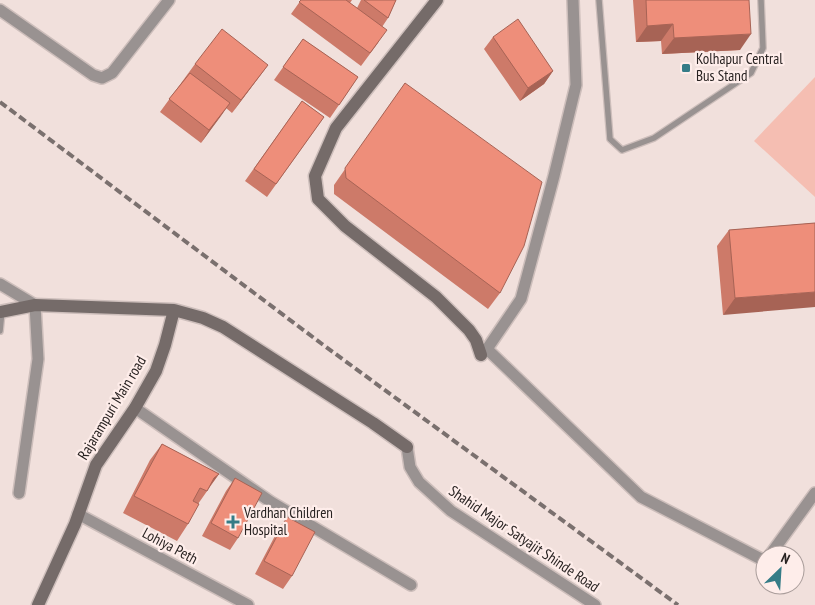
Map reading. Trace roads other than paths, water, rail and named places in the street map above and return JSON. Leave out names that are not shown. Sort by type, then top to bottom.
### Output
[{"type":"street","points":[[0,10],[93,75],[102,78],[112,73],[169,0]]},
{"type":"street","points":[[437,0],[336,128],[315,176],[318,199],[346,226],[436,297],[469,330],[484,352],[641,496],[755,556]]},
{"type":"street","points":[[484,352],[521,299],[554,176],[576,85],[573,0]]},
{"type":"street","points":[[0,284],[35,306]]},
{"type":"street","points":[[19,493],[38,359],[35,306]]},
{"type":"street","points":[[1,312],[35,306],[174,310],[198,316],[222,327],[373,423],[407,447]]},
{"type":"street","name":"Rajarampuri Main road","points":[[38,605],[78,514],[96,465],[135,408],[156,371],[174,310]]},
{"type":"street","points":[[135,408],[271,502],[411,585]]},
{"type":"street","name":"Shahid Major Satyajit Shinde Road","points":[[407,447],[410,467],[419,482],[451,511],[595,605]]},
{"type":"street","points":[[777,545],[815,493]]},
{"type":"street","name":"Lohiya Peth","points":[[78,514],[248,605]]},
{"type":"lane","points":[[599,0],[610,139],[622,150],[654,138],[751,73],[763,48],[761,0]]},
{"type":"lane","points":[[0,331],[1,312]]},
{"type":"railway","points":[[0,102],[322,344],[678,605]]},
{"type":"place","name":"Kolhapur Central Bus Stand","points":[[686,68]]},
{"type":"place","name":"Vardhan Children Hospital","points":[[233,522]]}]
